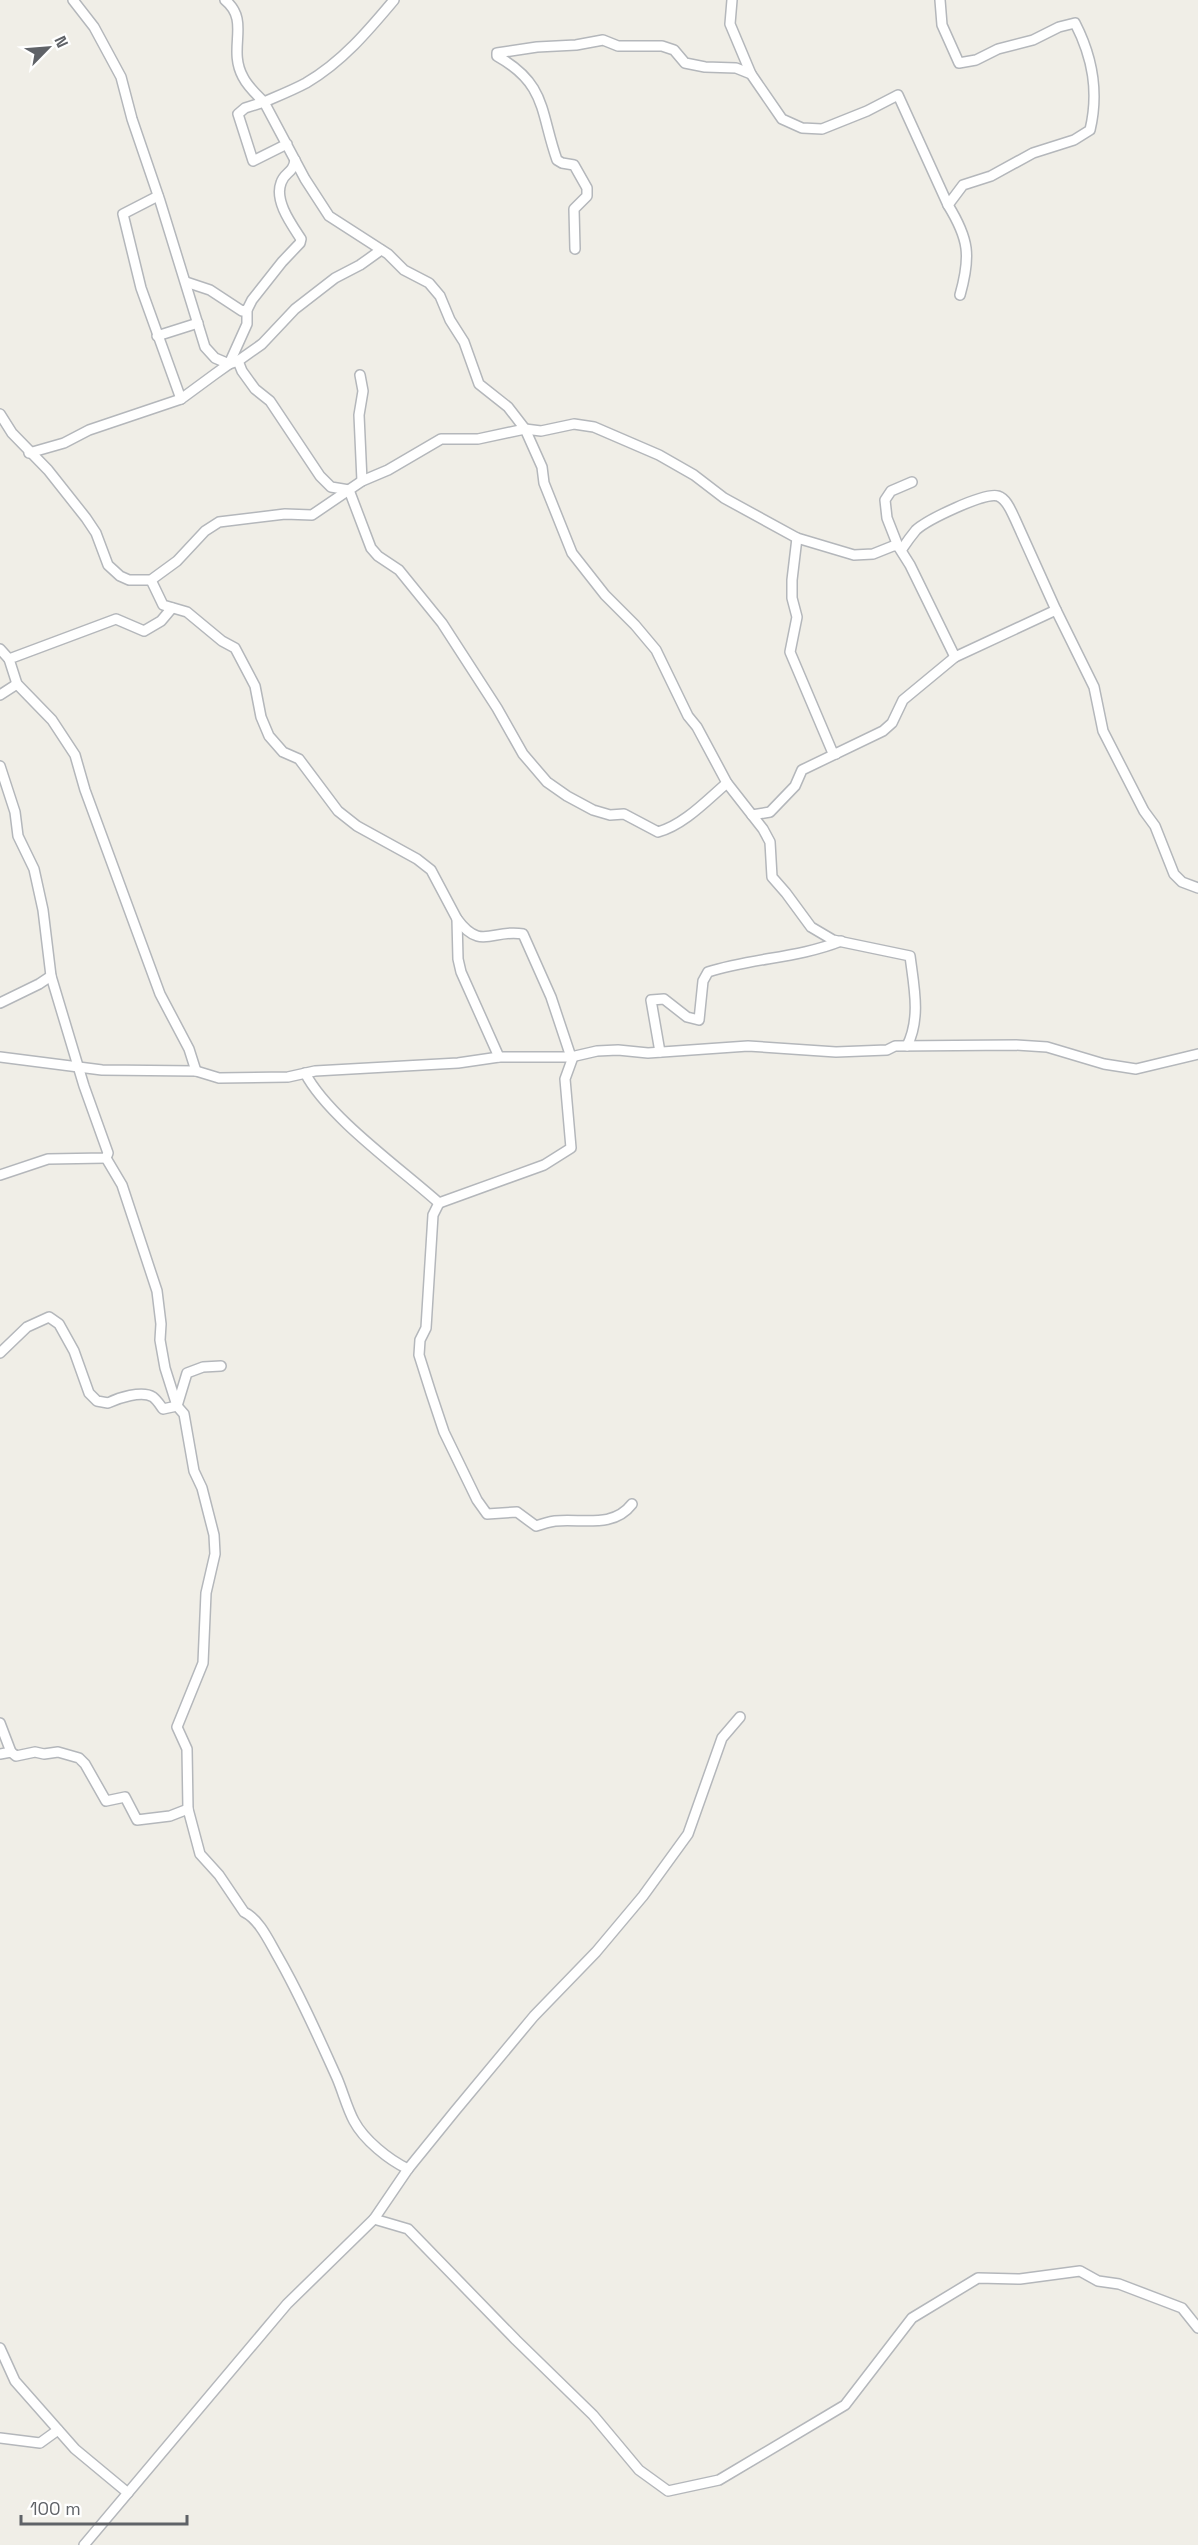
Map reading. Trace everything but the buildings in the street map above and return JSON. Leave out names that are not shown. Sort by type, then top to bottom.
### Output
[{"type":"street","points":[[74,0],[93,27],[121,77],[132,119],[205,347],[215,358],[233,362],[255,389],[270,401],[320,476],[331,487],[349,490]]},
{"type":"street","points":[[225,0],[234,8],[239,20],[235,48],[242,76],[264,102],[329,216],[381,250],[404,270],[429,283],[440,296],[450,320],[464,342],[479,384],[508,407],[525,429],[542,467],[544,483],[572,553],[605,595],[656,650],[688,716],[697,727],[727,783],[770,842],[772,877],[811,927],[833,940],[910,956],[917,1006],[911,1038],[907,1046]]},
{"type":"street","points":[[287,144],[254,161],[238,114],[245,108],[305,83],[327,69],[359,40],[394,0]]},
{"type":"street","points":[[732,0],[730,24],[751,74],[782,119],[802,128],[822,129],[867,111],[898,95],[967,244],[964,280],[960,295]]},
{"type":"street","points":[[940,0],[942,25],[959,63],[976,60],[998,49],[1034,40],[1059,27],[1075,23],[1091,64],[1096,87],[1096,106],[1090,130],[1074,140],[1033,153],[991,176],[963,185],[948,205]]},
{"type":"street","points":[[575,249],[574,209],[587,196],[587,188],[574,165],[558,160],[539,96],[517,67],[497,56],[497,52],[576,45],[603,40],[618,46],[662,46],[674,50],[685,63],[720,69],[736,68],[751,74]]},
{"type":"street","points":[[233,362],[247,324],[247,309],[266,281],[300,243],[301,239],[283,207],[280,188],[281,181],[293,169],[295,160]]},
{"type":"street","points":[[158,196],[123,214],[141,288],[181,399]]},
{"type":"street","points":[[29,453],[64,443],[89,430],[181,399],[262,344],[295,309],[335,278],[360,265],[381,250]]},
{"type":"street","points":[[186,282],[210,290],[242,311],[247,309]]},
{"type":"street","points":[[157,336],[198,323]]},
{"type":"street","points":[[360,375],[363,391],[359,415],[362,481]]},
{"type":"street","points":[[0,414],[29,453],[48,470],[86,518],[96,533],[108,565],[129,580],[151,580],[177,561],[205,531],[219,522],[285,514],[312,515],[362,481],[388,470],[441,439],[478,439],[525,429],[541,430],[574,424],[594,427],[659,455],[694,475],[724,498],[797,538],[854,555],[873,554],[900,548],[917,529],[942,515],[991,495],[998,496],[1008,505],[1094,687],[1103,731],[1144,812],[1155,826],[1174,874],[1182,882],[1198,888]]},
{"type":"street","points":[[912,482],[891,491],[885,500],[887,518],[955,657]]},
{"type":"street","points":[[349,490],[371,548],[378,556],[399,570],[442,623],[497,708],[523,754],[547,782],[593,810],[610,816],[624,814],[658,832],[667,829],[693,812],[727,783]]},
{"type":"street","points":[[797,538],[792,580],[792,598],[797,617],[790,652],[832,751],[836,754]]},
{"type":"street","points":[[151,580],[163,605],[188,612],[222,641],[235,648],[255,686],[261,717],[269,736],[284,752],[299,759],[338,811],[357,826],[417,859],[431,870],[458,920],[473,935],[485,938],[510,931],[523,934],[551,997],[572,1057],[565,1079],[571,1148],[544,1165],[439,1203],[433,1215],[426,1328],[420,1340],[419,1355],[444,1432],[477,1500],[487,1514],[517,1512],[536,1526],[553,1521],[594,1521],[613,1518],[626,1512],[632,1504]]},
{"type":"street","points":[[9,659],[116,619],[144,631],[161,621],[172,608]]},
{"type":"street","points":[[752,815],[770,812],[795,786],[802,770],[882,731],[892,723],[903,700],[955,657],[1056,610]]},
{"type":"street","points":[[0,649],[9,659],[17,684],[52,720],[75,754],[148,963],[160,994],[189,1049],[196,1071]]},
{"type":"street","points":[[0,695],[17,684]]},
{"type":"street","points":[[0,766],[15,812],[18,836],[34,869],[43,910],[51,976],[78,1067],[108,1153],[106,1158],[122,1185],[157,1291],[161,1349],[165,1368],[177,1407],[184,1414],[194,1471],[214,1535],[215,1554],[206,1593],[203,1664],[177,1727],[187,1749],[188,1809],[200,1854],[219,1875],[244,1912],[250,1915],[268,1939],[295,1987],[343,2091],[354,2122],[370,2141],[398,2164],[408,2169]]},
{"type":"street","points":[[458,920],[458,959],[461,972],[499,1057]]},
{"type":"street","points":[[660,1052],[651,1000],[664,999],[687,1017],[699,1020],[703,981],[708,972],[727,966],[825,948],[841,941]]},
{"type":"street","points":[[0,1003],[51,976]]},
{"type":"street","points":[[0,1057],[102,1070],[196,1071],[219,1078],[288,1077],[305,1073],[458,1063],[499,1057],[572,1057],[597,1051],[618,1050],[648,1053],[748,1046],[836,1052],[887,1050],[896,1046],[1016,1045],[1047,1047],[1104,1064],[1136,1069],[1198,1054]]},
{"type":"street","points":[[305,1073],[322,1096],[358,1133],[439,1203]]},
{"type":"street","points":[[0,1175],[48,1159],[106,1158]]},
{"type":"street","points":[[0,1353],[27,1327],[49,1317],[59,1324],[74,1351],[89,1393],[97,1401],[108,1403],[117,1398],[144,1394],[152,1396],[163,1409],[177,1407]]},
{"type":"street","points":[[177,1407],[187,1373],[203,1367],[221,1366]]},
{"type":"street","points":[[84,2545],[287,2304],[374,2219],[408,2169],[534,2016],[596,1952],[643,1896],[688,1834],[722,1738],[741,1717]]},
{"type":"street","points":[[0,1723],[11,1752],[16,1756],[35,1752],[44,1754],[58,1752],[79,1758],[86,1764],[106,1801],[124,1797],[137,1820],[170,1816],[188,1809]]},
{"type":"street","points":[[0,1754],[11,1752]]},
{"type":"street","points":[[374,2219],[408,2229],[516,2340],[594,2415],[639,2470],[668,2491],[719,2480],[844,2405],[912,2318],[978,2278],[1020,2279],[1080,2271],[1098,2281],[1119,2284],[1182,2308],[1198,2328]]},
{"type":"street","points":[[0,2348],[15,2381],[58,2430],[75,2449],[128,2493]]},
{"type":"street","points":[[0,2438],[40,2443],[58,2430]]}]
